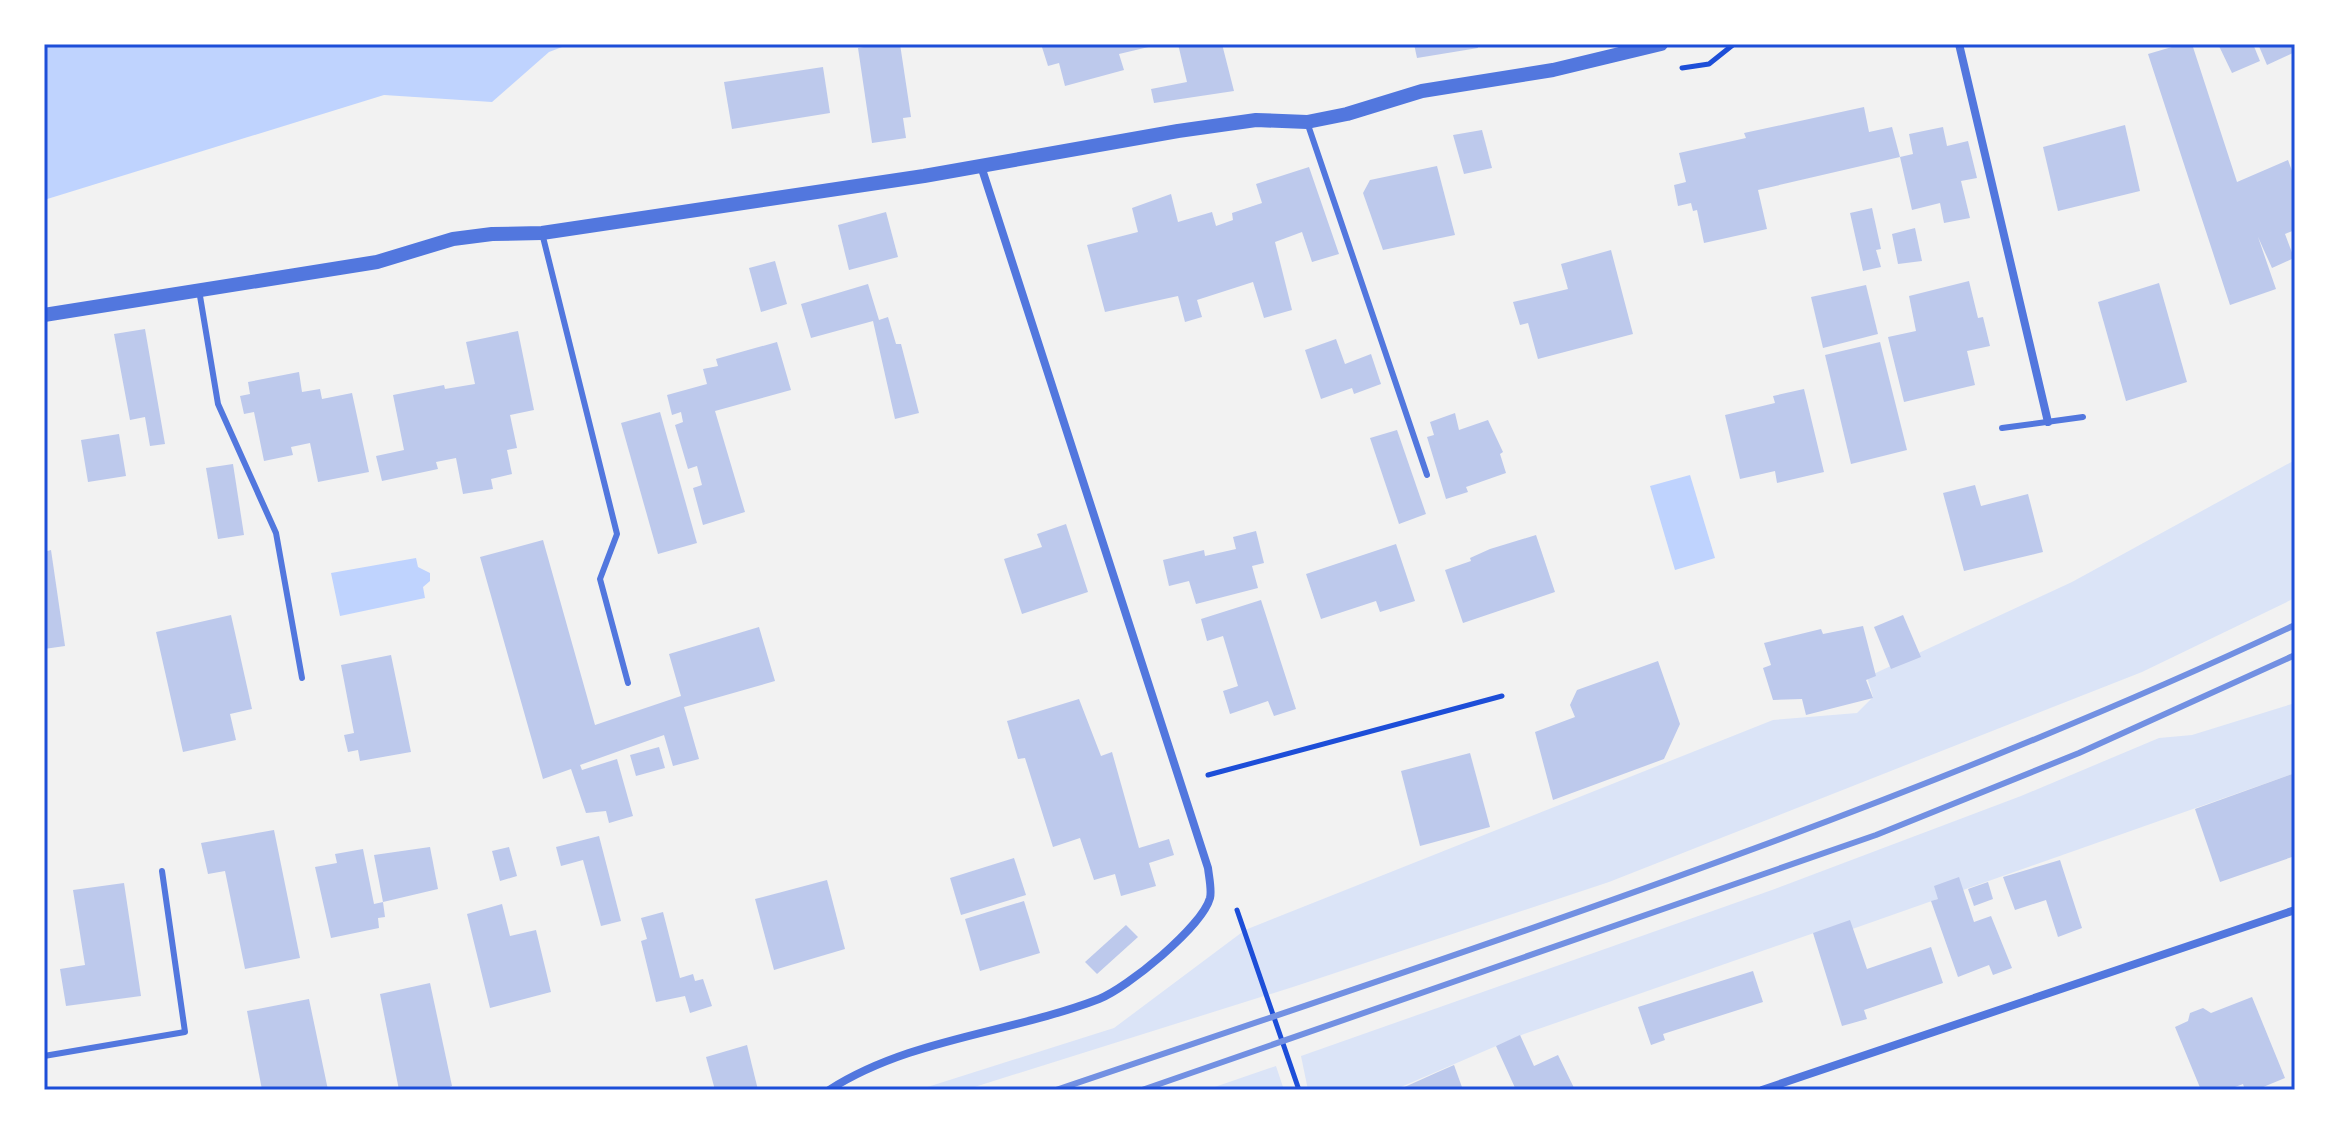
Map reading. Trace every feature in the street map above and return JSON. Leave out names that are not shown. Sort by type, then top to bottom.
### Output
[{"type":"street","points":[[44,315],[377,262],[453,239],[542,233],[981,166],[1225,124],[1256,120],[1307,122],[1347,114],[1422,91],[1553,70],[1661,44]]},
{"type":"street","points":[[1959,44],[2048,422]]},
{"type":"street","points":[[829,1090],[896,1057],[1102,998],[1166,953],[1200,917],[1211,897],[1208,868],[981,166]]},
{"type":"street","points":[[1762,1090],[2295,910]]},
{"type":"lane","points":[[1307,122],[1427,475]]},
{"type":"lane","points":[[542,233],[617,534],[600,579],[628,683]]},
{"type":"lane","points":[[199,289],[218,404],[276,533],[302,678]]},
{"type":"lane","points":[[2002,428],[2083,417]]},
{"type":"lane","points":[[44,1056],[185,1032],[162,871]]},
{"type":"path","points":[[1180,782],[1502,696]]},
{"type":"path","points":[[1211,897],[1233,901],[1265,985],[1299,1090]]},
{"type":"shaded area","points":[[2295,460],[2295,598],[2142,672],[1609,882],[1296,986],[965,1090],[918,1090],[1114,1028],[1245,930],[1773,720],[1857,713],[1873,697],[1867,677],[2072,582]]},
{"type":"shaded area","points":[[2295,703],[2295,773],[1841,933],[1837,925],[1524,1034],[1394,1090],[1308,1090],[1301,1056],[1772,890],[2021,796],[2159,738],[2192,735]]},
{"type":"shaded area","points":[[1276,1066],[1284,1090],[1206,1090]]},
{"type":"water","points":[[44,44],[570,44],[549,52],[492,102],[384,95],[44,200]]},
{"type":"water","points":[[1690,475],[1715,558],[1675,570],[1650,486]]},
{"type":"water","points":[[416,558],[418,567],[430,573],[430,581],[423,587],[425,598],[340,616],[331,573]]},
{"type":"building","points":[[900,44],[911,117],[903,118],[906,138],[872,143],[858,48]]},
{"type":"building","points":[[1041,44],[1157,45],[1119,54],[1124,70],[1065,86],[1059,63],[1048,66]]},
{"type":"building","points":[[1178,44],[1222,44],[1234,91],[1154,103],[1151,89],[1187,82]]},
{"type":"building","points":[[1414,44],[1477,44],[1478,48],[1417,58]]},
{"type":"building","points":[[2192,44],[2237,182],[2288,160],[2295,179],[2295,230],[2285,234],[2294,258],[2272,268],[2258,237],[2276,289],[2230,305],[2148,54]]},
{"type":"building","points":[[2218,44],[2253,44],[2260,61],[2232,73]]},
{"type":"building","points":[[2258,44],[2295,44],[2295,52],[2267,65]]},
{"type":"building","points":[[823,67],[830,113],[732,129],[724,82]]},
{"type":"building","points":[[1864,107],[1869,132],[1892,127],[1900,157],[1758,190],[1767,229],[1704,243],[1697,210],[1693,211],[1691,203],[1678,206],[1674,185],[1686,182],[1679,153],[1746,138],[1744,133]]},
{"type":"building","points":[[2125,125],[2140,191],[2058,211],[2043,147]]},
{"type":"building","points":[[1943,127],[1947,146],[1968,141],[1977,178],[1961,181],[1970,218],[1944,223],[1940,203],[1912,210],[1900,157],[1913,154],[1909,134]]},
{"type":"building","points":[[1482,130],[1492,168],[1464,174],[1453,135]]},
{"type":"building","points":[[1437,166],[1455,235],[1383,250],[1363,193],[1370,180]]},
{"type":"building","points":[[1309,167],[1339,254],[1312,262],[1302,232],[1275,242],[1292,310],[1264,318],[1253,282],[1197,300],[1202,317],[1185,322],[1178,296],[1105,312],[1087,245],[1138,232],[1132,208],[1171,194],[1178,222],[1212,212],[1216,226],[1233,220],[1232,213],[1262,203],[1256,184]]},
{"type":"building","points":[[1872,208],[1881,249],[1876,250],[1881,267],[1863,271],[1850,213]]},
{"type":"building","points":[[886,212],[898,257],[849,270],[838,225]]},
{"type":"building","points":[[1915,228],[1922,261],[1898,264],[1892,234]]},
{"type":"building","points":[[1611,250],[1633,334],[1538,359],[1528,323],[1520,325],[1513,302],[1568,289],[1561,264]]},
{"type":"building","points":[[775,261],[787,304],[761,312],[749,268]]},
{"type":"building","points":[[1969,281],[1978,318],[1983,317],[1990,346],[1967,351],[1975,385],[1904,402],[1888,337],[1916,331],[1909,296]]},
{"type":"building","points":[[2159,283],[2187,382],[2126,401],[2098,302]]},
{"type":"building","points":[[868,284],[879,320],[888,317],[896,344],[901,344],[919,413],[895,419],[873,321],[811,338],[801,304]]},
{"type":"building","points":[[1866,285],[1878,334],[1823,348],[1811,297]]},
{"type":"building","points":[[145,329],[165,444],[150,446],[145,417],[130,420],[114,334]]},
{"type":"building","points":[[518,331],[534,410],[510,415],[517,448],[507,450],[512,474],[491,479],[493,489],[463,494],[456,458],[436,462],[438,469],[382,481],[376,456],[404,450],[393,395],[444,385],[445,389],[475,384],[466,342]]},
{"type":"building","points":[[1336,339],[1345,364],[1371,354],[1381,384],[1354,394],[1352,388],[1321,399],[1305,350]]},
{"type":"building","points":[[777,342],[791,390],[715,411],[745,512],[703,525],[693,488],[702,485],[697,466],[688,469],[675,425],[683,422],[681,412],[672,415],[667,395],[707,384],[703,369],[718,366],[716,359]]},
{"type":"building","points":[[1880,342],[1907,450],[1851,464],[1825,355]]},
{"type":"building","points":[[299,372],[302,392],[320,389],[322,399],[352,393],[369,472],[318,482],[310,443],[291,447],[293,455],[264,461],[254,412],[244,414],[240,396],[250,394],[248,382]]},
{"type":"building","points":[[1804,389],[1824,472],[1777,483],[1775,471],[1740,479],[1725,415],[1775,403],[1773,396]]},
{"type":"building","points":[[660,412],[697,543],[658,554],[621,423]]},
{"type":"building","points":[[1455,413],[1459,430],[1488,420],[1503,452],[1500,454],[1506,473],[1466,487],[1468,492],[1446,499],[1427,437],[1434,435],[1430,422]]},
{"type":"building","points":[[1397,430],[1426,514],[1399,524],[1370,438]]},
{"type":"building","points":[[119,434],[126,476],[88,482],[81,440]]},
{"type":"building","points":[[233,464],[244,535],[218,539],[206,468]]},
{"type":"building","points":[[1975,485],[1981,506],[2028,494],[2043,552],[1964,571],[1943,493]]},
{"type":"building","points":[[1066,524],[1088,592],[1022,614],[1004,559],[1042,547],[1037,534]]},
{"type":"building","points":[[1256,531],[1264,563],[1252,566],[1258,588],[1196,604],[1189,581],[1169,586],[1163,560],[1204,550],[1205,556],[1236,549],[1233,537]]},
{"type":"building","points":[[1536,535],[1555,592],[1463,623],[1445,570],[1471,561],[1470,558],[1490,549]]},
{"type":"building","points":[[543,540],[595,725],[681,696],[669,654],[759,627],[775,681],[684,707],[699,759],[673,766],[664,735],[580,765],[582,770],[617,759],[633,816],[609,823],[606,811],[586,813],[571,769],[543,779],[480,557]]},
{"type":"building","points":[[1396,544],[1415,601],[1380,612],[1376,601],[1321,619],[1306,574]]},
{"type":"building","points":[[51,550],[65,646],[44,649],[44,552]]},
{"type":"building","points":[[1261,600],[1296,709],[1274,716],[1268,701],[1230,714],[1223,691],[1238,686],[1223,636],[1207,641],[1201,619]]},
{"type":"building","points":[[231,615],[252,709],[230,714],[236,740],[183,752],[156,632]]},
{"type":"building","points":[[1903,615],[1921,657],[1891,669],[1874,627]]},
{"type":"building","points":[[1863,626],[1876,676],[1866,680],[1873,698],[1806,715],[1802,699],[1773,700],[1763,668],[1771,665],[1764,643],[1821,629],[1823,634]]},
{"type":"building","points":[[391,655],[411,752],[360,761],[358,750],[348,752],[344,735],[354,733],[341,665]]},
{"type":"building","points":[[1658,661],[1680,724],[1664,759],[1553,800],[1535,732],[1575,717],[1570,705],[1577,690]]},
{"type":"building","points":[[1079,699],[1101,756],[1112,752],[1139,848],[1169,839],[1174,855],[1149,863],[1156,886],[1121,896],[1115,874],[1094,880],[1080,838],[1053,847],[1025,758],[1018,759],[1007,721]]},
{"type":"building","points":[[659,747],[665,768],[636,776],[630,755]]},
{"type":"building","points":[[1470,753],[1490,827],[1420,846],[1401,771]]},
{"type":"building","points":[[2295,773],[2295,856],[2220,882],[2195,809]]},
{"type":"building","points":[[274,830],[300,958],[245,969],[225,871],[208,874],[201,843]]},
{"type":"building","points":[[599,836],[621,921],[601,926],[583,860],[561,866],[556,847]]},
{"type":"building","points":[[430,847],[438,889],[383,902],[374,855]]},
{"type":"building","points":[[509,847],[517,876],[500,881],[492,851]]},
{"type":"building","points":[[363,849],[374,904],[383,902],[385,917],[378,918],[379,928],[331,938],[315,867],[337,863],[335,854]]},
{"type":"building","points":[[1014,858],[1026,895],[961,915],[950,878]]},
{"type":"building","points":[[2060,860],[2082,928],[2058,937],[2046,900],[2015,910],[2003,877]]},
{"type":"building","points":[[1959,877],[1974,922],[1991,916],[2012,968],[1993,975],[1989,965],[1958,977],[1931,901],[1938,899],[1934,886]]},
{"type":"building","points":[[827,880],[845,949],[774,970],[755,899]]},
{"type":"building","points":[[1988,882],[1993,899],[1974,906],[1968,889]]},
{"type":"building","points":[[124,883],[141,996],[66,1006],[60,969],[85,965],[73,890]]},
{"type":"building","points":[[1024,901],[1040,953],[980,971],[965,919]]},
{"type":"building","points":[[502,904],[510,936],[536,930],[551,992],[490,1008],[467,914]]},
{"type":"building","points":[[663,912],[680,978],[693,974],[695,981],[703,979],[712,1006],[690,1013],[685,996],[656,1002],[641,941],[647,939],[641,918]]},
{"type":"building","points":[[1850,920],[1867,969],[1931,947],[1943,983],[1864,1010],[1867,1019],[1842,1026],[1813,933]]},
{"type":"building","points":[[1126,925],[1138,937],[1097,974],[1085,962]]},
{"type":"building","points":[[1753,971],[1763,1002],[1663,1034],[1665,1040],[1651,1045],[1638,1007]]},
{"type":"building","points":[[430,983],[452,1086],[442,1090],[399,1090],[380,994]]},
{"type":"building","points":[[2252,997],[2285,1078],[2256,1090],[2245,1090],[2243,1084],[2227,1090],[2201,1090],[2175,1027],[2188,1021],[2190,1013],[2203,1008],[2211,1013]]},
{"type":"building","points":[[309,999],[328,1090],[262,1090],[247,1011]]},
{"type":"building","points":[[1520,1035],[1534,1066],[1558,1055],[1575,1090],[1516,1090],[1496,1046]]},
{"type":"building","points":[[747,1045],[758,1090],[715,1090],[706,1057]]},
{"type":"building","points":[[1454,1065],[1463,1090],[1398,1090],[1438,1072]]},
{"type":"railway","points":[[1056,1090],[1527,930],[1838,817],[1992,757],[2295,625]]},
{"type":"railway","points":[[1142,1090],[1876,835],[2079,753],[2295,655]]}]
